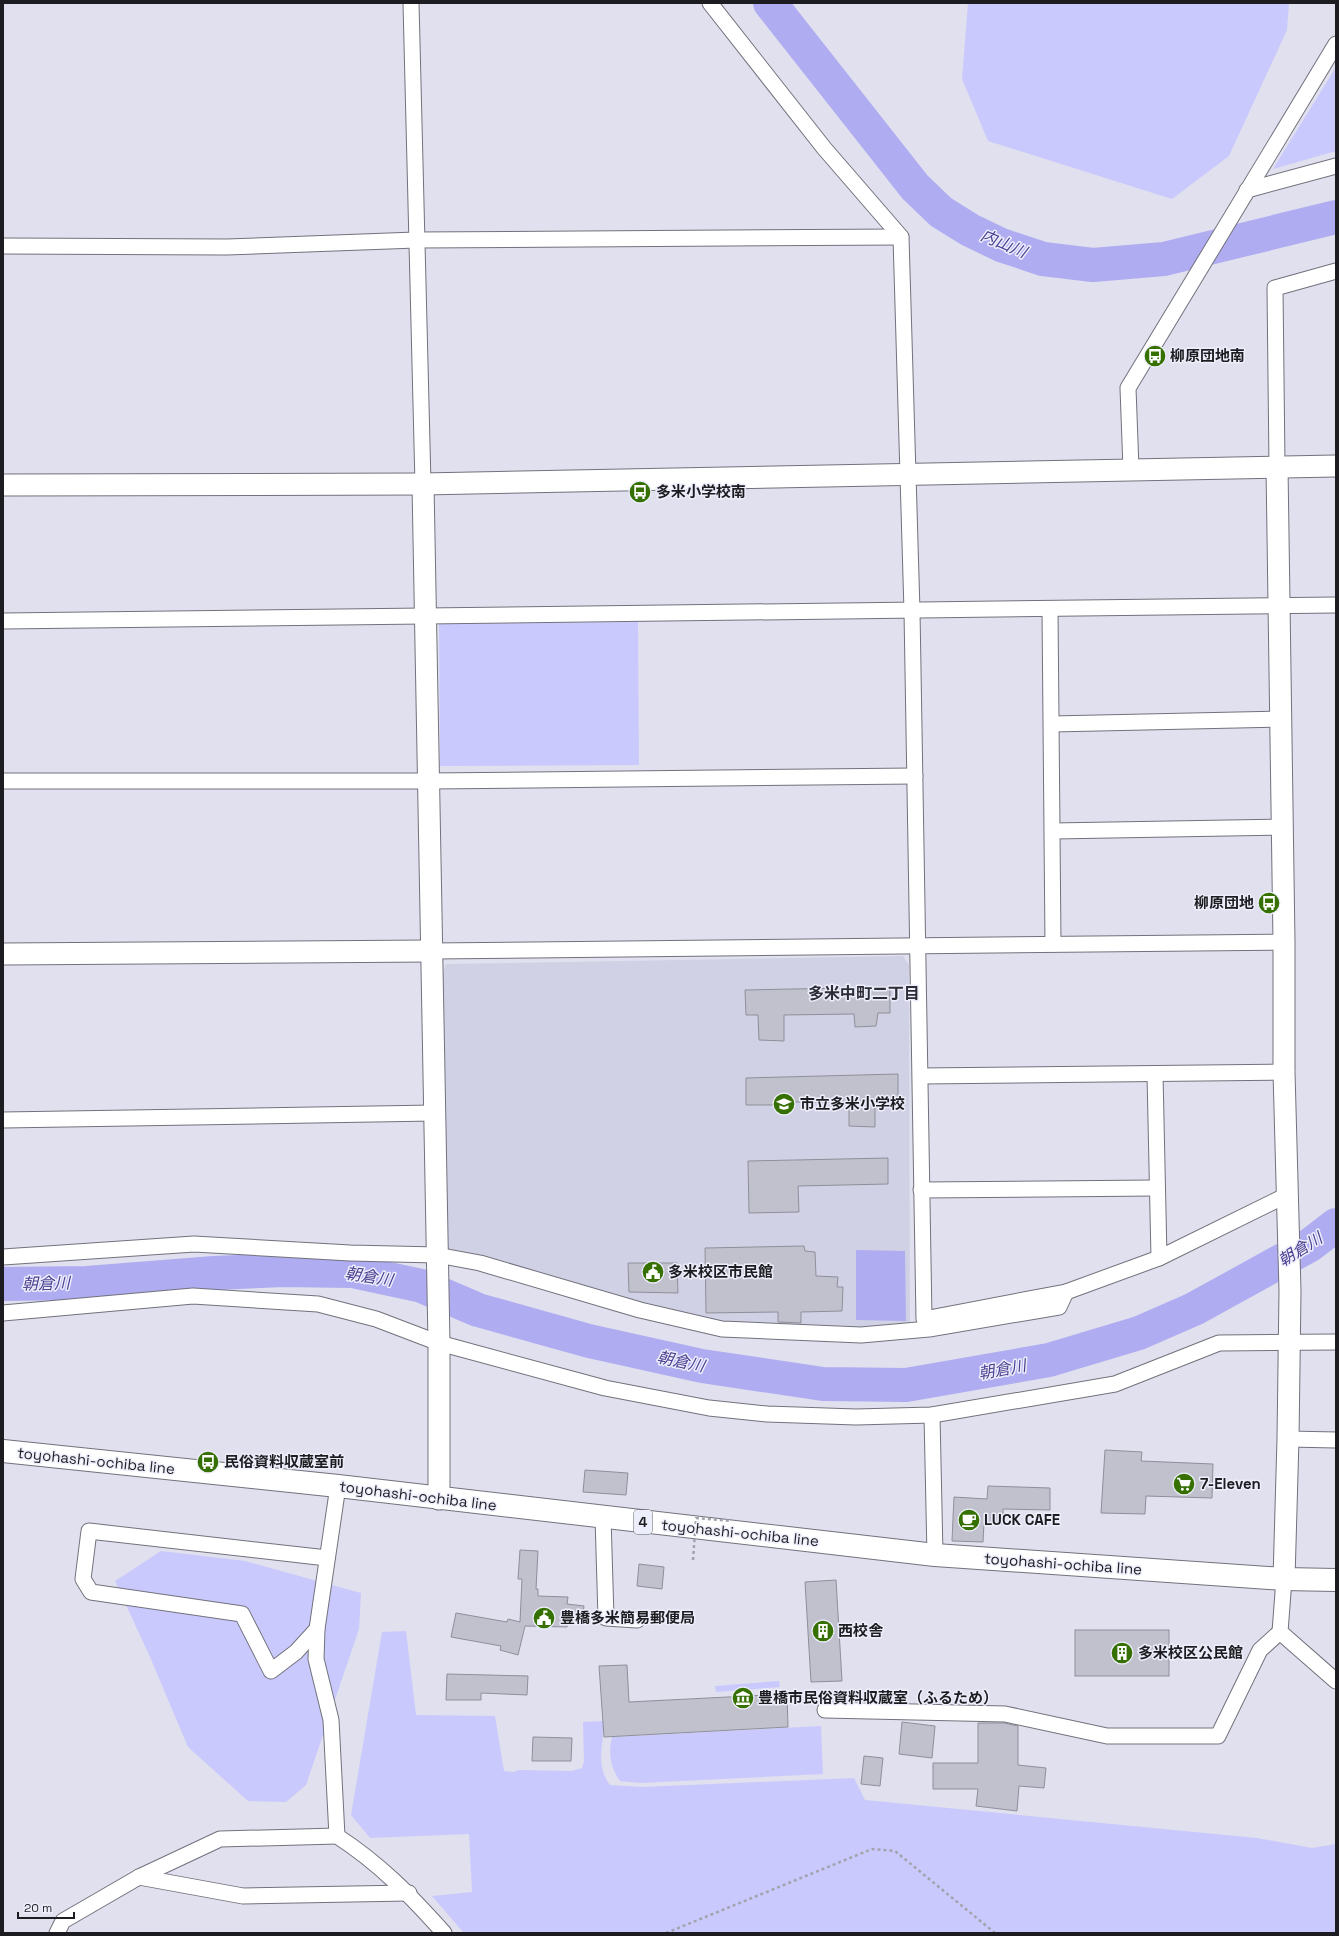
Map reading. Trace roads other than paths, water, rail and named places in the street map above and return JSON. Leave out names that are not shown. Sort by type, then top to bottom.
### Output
[{"type":"main road","name":"toyohashi-ochiba line","points":[[3,1451],[338,1486],[439,1499],[935,1555],[1284,1579],[1336,1580]]},
{"type":"street","points":[[411,3],[429,781],[439,1335],[439,1499]]},
{"type":"street","points":[[710,3],[824,148],[901,237],[912,611],[924,1319],[1066,1292],[1158,1258],[1287,1205]]},
{"type":"street","points":[[1131,469],[1128,388],[1187,288],[1336,44]]},
{"type":"street","points":[[1247,190],[1336,166]]},
{"type":"street","points":[[3,246],[227,247],[416,240],[901,237]]},
{"type":"street","points":[[825,1710],[1005,1714],[1107,1736],[1218,1736],[1260,1650],[1280,1632],[1284,1579],[1290,1291],[1284,1072],[1283,827],[1278,606],[1275,288],[1336,271]]},
{"type":"street","points":[[3,485],[423,484],[1336,466]]},
{"type":"street","points":[[3,621],[1336,605]]},
{"type":"street","points":[[1050,609],[1054,831],[1053,944]]},
{"type":"street","points":[[1052,724],[1281,719]]},
{"type":"street","points":[[3,781],[429,781],[915,776]]},
{"type":"street","points":[[1054,831],[1283,827]]},
{"type":"street","points":[[3,954],[1284,942]]},
{"type":"street","points":[[921,1076],[1284,1072]]},
{"type":"street","points":[[1155,1074],[1158,1258]]},
{"type":"street","points":[[3,1120],[434,1113]]},
{"type":"street","points":[[922,1190],[1156,1188]]},
{"type":"street","points":[[3,1257],[194,1244],[437,1259],[480,1263],[640,1310],[722,1329],[861,1335],[929,1329],[1059,1307],[1066,1292]]},
{"type":"street","points":[[3,1313],[193,1296],[310,1304],[439,1335],[605,1388],[709,1408],[774,1415],[856,1417],[932,1415],[1115,1384],[1219,1343],[1336,1342]]},
{"type":"street","points":[[932,1415],[935,1555]]},
{"type":"street","points":[[1288,1439],[1336,1440]]},
{"type":"street","points":[[337,1836],[331,1720],[316,1659],[317,1629],[338,1486]]},
{"type":"street","points":[[603,1517],[606,1618],[637,1620]]},
{"type":"street","points":[[317,1629],[296,1652],[271,1671],[242,1614],[91,1592],[83,1580],[89,1531],[328,1558]]},
{"type":"street","points":[[1280,1632],[1336,1681]]},
{"type":"street","points":[[57,1933],[63,1921],[139,1877],[220,1839],[337,1836],[362,1852],[409,1894],[444,1933]]},
{"type":"street","points":[[139,1877],[243,1896],[409,1894]]},
{"type":"waterway","name":"内山川","points":[[770,3],[915,187],[941,212],[970,230],[1001,245],[1043,259],[1093,265],[1164,259],[1336,217]]},
{"type":"waterway","name":"朝倉川","points":[[3,1284],[87,1283],[214,1273],[283,1270],[352,1271],[422,1286],[478,1310],[589,1341],[702,1366],[823,1384],[906,1385],[1049,1360],[1139,1333],[1194,1309],[1310,1245],[1336,1225]]},
{"type":"place","name":"柳原団地南","points":[[1155,356]]},
{"type":"place","name":"多米小学校南","points":[[640,492]]},
{"type":"place","name":"柳原団地","points":[[1269,903]]},
{"type":"place","name":"市立多米小学校","points":[[784,1104]]},
{"type":"place","name":"多米校区市民館","points":[[653,1272]]},
{"type":"place","name":"民俗資料収蔵室前","points":[[208,1462]]},
{"type":"place","name":"7-Eleven","points":[[1184,1484]]},
{"type":"place","name":"LUCK CAFE","points":[[969,1520]]},
{"type":"place","name":"豊橋多米簡易郵便局","points":[[544,1618]]},
{"type":"place","name":"西校舎","points":[[823,1631]]},
{"type":"place","name":"多米校区公民館","points":[[1122,1653]]},
{"type":"place","name":"豊橋市民俗資料収蔵室（ふるため）","points":[[743,1698]]},
{"type":"district","name":"多米中町二丁目","points":[[864,993]]}]
